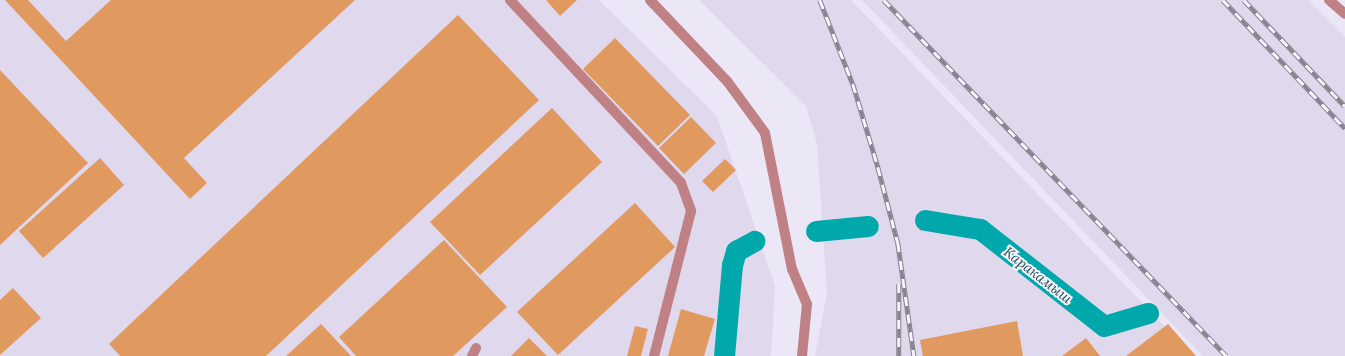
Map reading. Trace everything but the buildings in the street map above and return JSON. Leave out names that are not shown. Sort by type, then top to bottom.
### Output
[{"type":"street","points":[[510,0],[681,183],[692,211],[654,356]]},
{"type":"street","points":[[650,0],[727,81],[765,133],[792,269],[806,304],[802,356]]},
{"type":"street","points":[[1329,0],[1345,14]]},
{"type":"shaded area","points":[[0,0],[599,0],[717,116],[775,286],[771,356],[0,356]]},
{"type":"shaded area","points":[[699,0],[851,0],[1193,356],[815,356],[827,293],[817,144],[806,106]]},
{"type":"shaded area","points":[[862,0],[1308,0],[1345,37],[1345,356],[1203,356]]},
{"type":"waterway","name":"Каракамыш","points":[[925,220],[980,229],[1104,326],[1148,313]]},
{"type":"waterway","name":"Каракамыш","points":[[816,231],[868,226]]},
{"type":"waterway","name":"Каракамыш","points":[[724,356],[732,265],[736,251],[754,241]]},
{"type":"railway","points":[[820,0],[853,84],[878,167],[898,243],[914,356]]},
{"type":"railway","points":[[884,0],[1227,356]]},
{"type":"railway","points":[[1223,0],[1345,128]]},
{"type":"railway","points":[[1244,0],[1345,106]]},
{"type":"railway","points":[[899,284],[899,356]]}]
